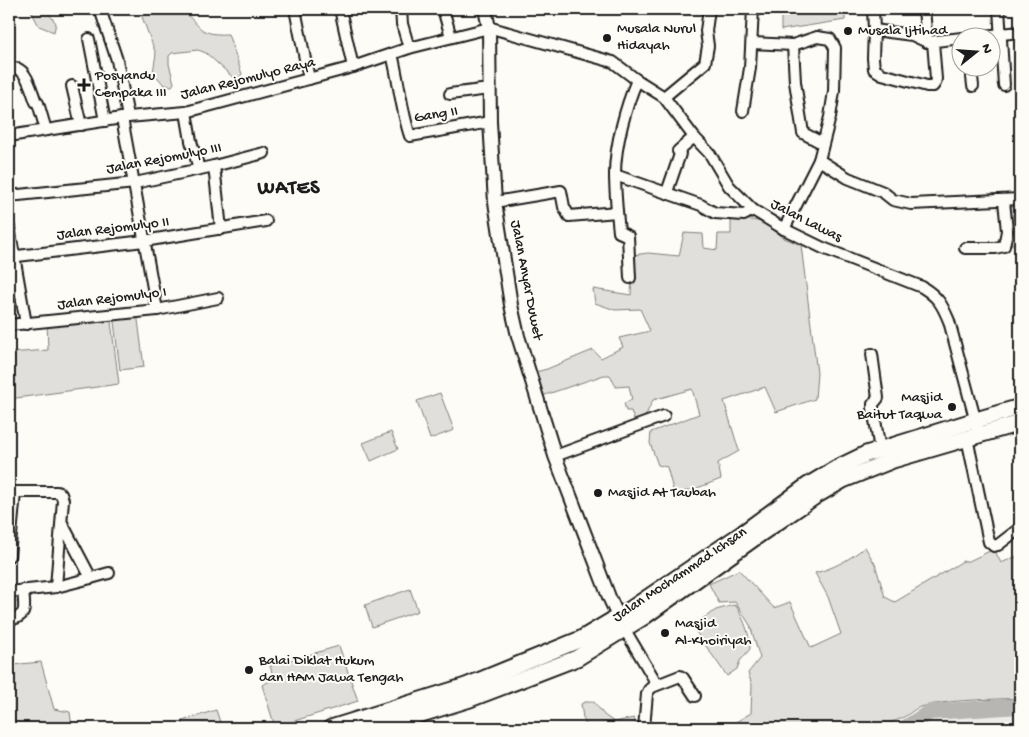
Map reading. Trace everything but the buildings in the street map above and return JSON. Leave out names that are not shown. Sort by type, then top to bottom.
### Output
[{"type":"main road","name":"Jalan Mochammad Ichsan","points":[[331,728],[466,686],[622,623],[827,488],[864,470],[974,431],[1020,407]]},
{"type":"main road","name":"Jalan Mochammad Ichsan","points":[[376,728],[470,699],[568,662],[742,533],[836,468],[880,450],[1020,423]]},
{"type":"street","points":[[100,9],[117,60],[144,241],[157,310]]},
{"type":"street","points":[[296,9],[309,79]]},
{"type":"street","points":[[340,9],[354,67]]},
{"type":"street","points":[[401,9],[402,24],[409,48]]},
{"type":"street","points":[[443,9],[451,37]]},
{"type":"street","name":"Jalan Anyar Duwet","points":[[485,9],[489,28],[490,122],[495,202],[511,305],[518,336],[555,456],[598,570],[622,623]]},
{"type":"street","points":[[664,97],[705,63],[708,46],[706,31],[708,9]]},
{"type":"street","points":[[743,112],[750,68],[754,9]]},
{"type":"street","points":[[873,9],[874,69],[878,72],[933,86],[935,83],[925,9]]},
{"type":"street","points":[[999,9],[1001,28]]},
{"type":"street","name":"Jalan Rejomulyo Raya","points":[[9,136],[125,118],[186,112],[354,67],[409,48],[489,28]]},
{"type":"street","name":"Jalan Lawas","points":[[489,28],[613,62],[664,97],[694,137],[710,154],[729,186],[753,210],[823,248],[922,287],[934,294],[942,305],[949,321],[974,431],[989,542],[994,546],[998,545],[1020,528]]},
{"type":"street","points":[[874,30],[912,35],[930,42],[952,39]]},
{"type":"street","points":[[1002,33],[1020,32]]},
{"type":"street","points":[[752,43],[793,45],[817,37],[830,39],[835,48],[834,91],[830,117],[819,160],[784,228]]},
{"type":"street","points":[[89,39],[105,121]]},
{"type":"street","points":[[793,45],[795,82],[803,134],[822,143]]},
{"type":"street","points":[[1002,51],[1004,86]]},
{"type":"street","name":"Gang II","points":[[392,54],[405,122],[410,136],[490,122]]},
{"type":"street","points":[[9,69],[14,67],[24,73],[38,103],[46,130]]},
{"type":"street","points":[[972,78],[973,86]]},
{"type":"street","points":[[630,278],[628,236],[619,233],[615,175],[628,101],[637,80]]},
{"type":"street","points":[[72,86],[82,125]]},
{"type":"street","points":[[450,94],[489,89]]},
{"type":"street","points":[[186,112],[198,169]]},
{"type":"street","points":[[667,192],[680,154],[678,151],[694,137]]},
{"type":"street","name":"Jalan Rejomulyo III","points":[[9,196],[135,183],[264,153]]},
{"type":"street","points":[[819,160],[848,178],[883,192],[893,200],[900,202],[911,204],[1020,199]]},
{"type":"street","points":[[214,166],[221,229]]},
{"type":"street","points":[[615,175],[667,192],[701,205],[715,213],[744,214],[753,210]]},
{"type":"street","points":[[495,202],[561,191],[564,207],[569,216],[617,212]]},
{"type":"street","points":[[965,248],[995,248],[1004,246],[1007,231],[1004,201]]},
{"type":"street","name":"Jalan Rejomulyo II","points":[[12,256],[144,241],[266,221]]},
{"type":"street","points":[[9,227],[12,256],[26,324]]},
{"type":"street","name":"Jalan Rejomulyo I","points":[[9,325],[157,310],[218,298]]},
{"type":"street","points":[[872,354],[878,398],[873,404],[873,408],[880,450]]},
{"type":"street","points":[[555,456],[664,416]]},
{"type":"street","points":[[9,556],[12,493],[57,492],[61,494],[63,500],[62,523],[56,587]]},
{"type":"street","points":[[62,523],[90,578]]},
{"type":"street","points":[[9,592],[56,587],[109,573]]},
{"type":"street","points":[[9,620],[22,615],[25,611],[23,590]]},
{"type":"street","points":[[622,623],[658,684]]},
{"type":"street","points":[[644,728],[647,694],[652,687],[680,676],[696,696]]},
{"type":"shaded area","points":[[165,8],[178,10],[191,18],[203,30],[217,34],[228,34],[242,74],[237,81],[206,53],[198,50],[172,53],[169,56],[169,64],[174,83],[172,86],[164,85],[153,72],[156,54],[139,9]]},
{"type":"shaded area","points":[[30,9],[45,9],[56,23],[54,32],[39,26]]},
{"type":"shaded area","points":[[781,9],[845,9],[845,20],[781,30]]},
{"type":"shaded area","points":[[1020,204],[1020,244],[1011,244],[1010,205]]},
{"type":"shaded area","points":[[731,217],[764,222],[784,238],[801,245],[817,373],[815,399],[776,412],[765,387],[724,401],[739,451],[718,463],[721,479],[692,490],[674,494],[667,467],[658,465],[650,443],[651,432],[699,414],[692,389],[653,400],[644,419],[635,423],[631,411],[626,411],[624,403],[632,400],[629,386],[616,387],[610,375],[604,375],[539,397],[532,373],[547,369],[593,350],[601,358],[623,347],[619,338],[650,331],[640,309],[615,310],[595,303],[593,289],[631,295],[633,255],[648,253],[679,256],[684,233],[703,234],[704,248],[717,250],[718,234],[731,234]]},
{"type":"shaded area","points":[[137,312],[144,367],[120,370],[113,314]]},
{"type":"shaded area","points":[[110,314],[119,384],[9,399],[9,353],[48,350],[47,322]]},
{"type":"shaded area","points":[[440,393],[454,430],[430,439],[417,401]]},
{"type":"shaded area","points":[[391,432],[398,449],[371,461],[363,443]]},
{"type":"shaded area","points":[[865,547],[875,564],[885,597],[895,602],[963,561],[969,561],[994,549],[1001,563],[1020,555],[1020,698],[932,704],[918,708],[896,720],[870,726],[849,725],[836,728],[668,728],[678,721],[706,727],[729,726],[751,713],[752,685],[748,673],[760,658],[750,625],[735,602],[719,603],[709,584],[739,570],[774,608],[790,602],[811,648],[841,634],[828,597],[815,573],[841,563]]},
{"type":"shaded area","points":[[410,589],[418,611],[372,627],[365,605]]},
{"type":"shaded area","points":[[9,601],[18,602],[18,614],[9,615]]},
{"type":"shaded area","points":[[734,605],[737,607],[746,627],[750,649],[740,661],[737,669],[727,676],[694,629],[701,625],[702,619],[716,610]]},
{"type":"shaded area","points":[[339,646],[358,701],[275,727],[262,685],[274,679],[270,666]]},
{"type":"shaded area","points":[[41,662],[54,709],[70,712],[72,728],[9,728],[9,667]]},
{"type":"shaded area","points":[[594,702],[604,715],[614,722],[634,718],[637,728],[587,728],[581,704]]},
{"type":"shaded area","points":[[216,710],[222,728],[184,728],[182,721]]},
{"type":"shaded area","points":[[978,710],[1020,710],[1020,728],[915,728],[936,714]]},
{"type":"waterway","points":[[905,728],[930,712],[1020,706]]},
{"type":"place","name":"Musala Ijtihad","points":[[848,31]]},
{"type":"place","name":"Musala Nurul Hidayah","points":[[607,38]]},
{"type":"place","name":"Posyandu Cempaka III","points":[[84,85]]},
{"type":"place","name":"Masjid Baitut Taqwa","points":[[952,407]]},
{"type":"place","name":"Masjid At Taubah","points":[[598,493]]},
{"type":"place","name":"Masjid Al-Khoiriyah","points":[[665,633]]},
{"type":"place","name":"Balai Diklat Hukum dan HAM Jawa Tengah","points":[[249,670]]},
{"type":"district","name":"WATES","points":[[289,189]]}]
